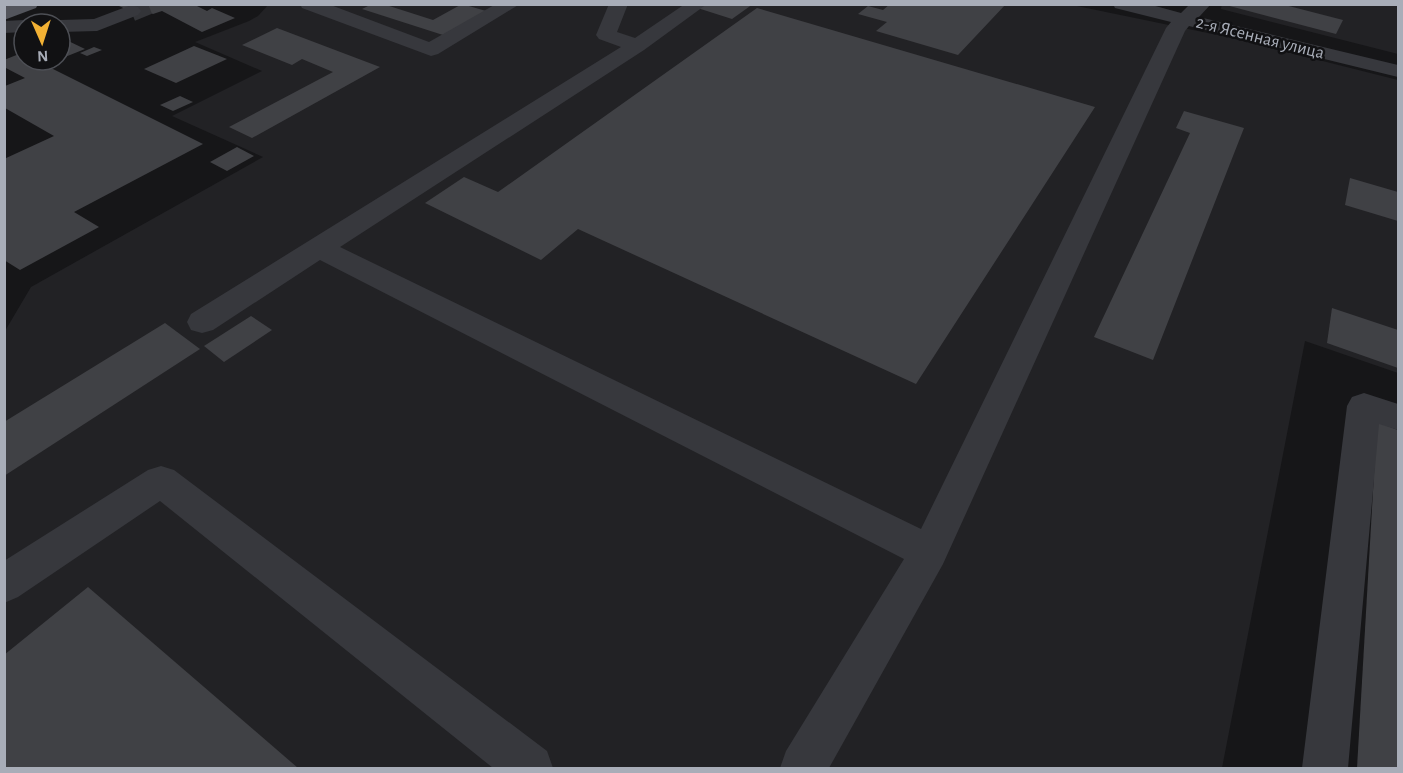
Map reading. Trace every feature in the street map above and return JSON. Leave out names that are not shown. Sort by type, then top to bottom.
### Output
[{"type":"main road","points":[[4,14],[29,4]]},
{"type":"street","points":[[309,4],[431,50],[511,4]]},
{"type":"street","points":[[619,4],[606,35],[637,46]]},
{"type":"street","points":[[202,322],[316,247],[637,46],[698,4]]},
{"type":"street","name":"2-я Ясенная улица","points":[[1122,4],[1193,12],[1398,71]]},
{"type":"street","points":[[72,26],[97,25],[131,11]]},
{"type":"street","points":[[803,768],[929,552],[1176,28],[1193,12]]},
{"type":"street","points":[[316,247],[929,552]]},
{"type":"street","points":[[1325,768],[1364,406],[1398,417]]},
{"type":"street","points":[[4,584],[161,481],[531,768]]},
{"type":"shaded area","points":[[1222,4],[1398,5],[1398,54],[1221,9]]},
{"type":"shaded area","points":[[268,5],[1072,5],[1227,37],[1398,80],[1398,373],[1305,341],[1222,768],[5,768],[5,331],[31,287],[263,157],[172,116],[262,71],[195,42],[249,21],[258,16]]},
{"type":"building","points":[[123,4],[193,4],[207,11],[212,8],[235,18],[202,32],[162,11],[153,14],[141,9],[132,12],[119,6]]},
{"type":"building","points":[[372,4],[383,4],[433,20],[462,4],[486,11],[443,35],[362,9]]},
{"type":"building","points":[[685,4],[753,4],[732,19]]},
{"type":"building","points":[[890,4],[1006,4],[958,55],[876,31],[887,22],[858,14],[868,6],[883,10]]},
{"type":"building","points":[[1222,4],[1281,4],[1343,20],[1336,34]]},
{"type":"building","points":[[757,8],[1095,107],[916,384],[578,229],[541,260],[425,203],[464,177],[498,192]]},
{"type":"building","points":[[277,28],[380,67],[252,138],[229,127],[333,72],[302,59],[292,65],[242,45]]},
{"type":"building","points":[[72,43],[85,49],[72,54]]},
{"type":"building","points":[[194,46],[227,59],[176,83],[144,69]]},
{"type":"building","points":[[94,47],[102,50],[87,56],[80,53]]},
{"type":"building","points":[[12,57],[12,71],[4,67],[4,60]]},
{"type":"building","points":[[14,72],[59,72],[203,144],[74,212],[99,227],[20,270],[4,260],[4,159],[54,136],[5,108],[5,86],[25,78]]},
{"type":"building","points":[[180,96],[193,102],[173,111],[160,105]]},
{"type":"building","points":[[1184,111],[1244,128],[1153,360],[1094,337],[1190,133],[1176,128]]},
{"type":"building","points":[[237,147],[254,156],[227,171],[210,162]]},
{"type":"building","points":[[1350,178],[1398,192],[1398,221],[1345,205]]},
{"type":"building","points":[[1332,308],[1398,330],[1398,368],[1327,343]]},
{"type":"building","points":[[251,316],[272,330],[224,362],[204,346]]},
{"type":"building","points":[[165,323],[200,349],[4,476],[4,422]]},
{"type":"building","points":[[1377,422],[1398,430],[1398,768],[1357,768]]},
{"type":"building","points":[[88,587],[298,768],[4,768],[4,655]]},
{"type":"tunnel","points":[[131,11],[148,4]]}]
